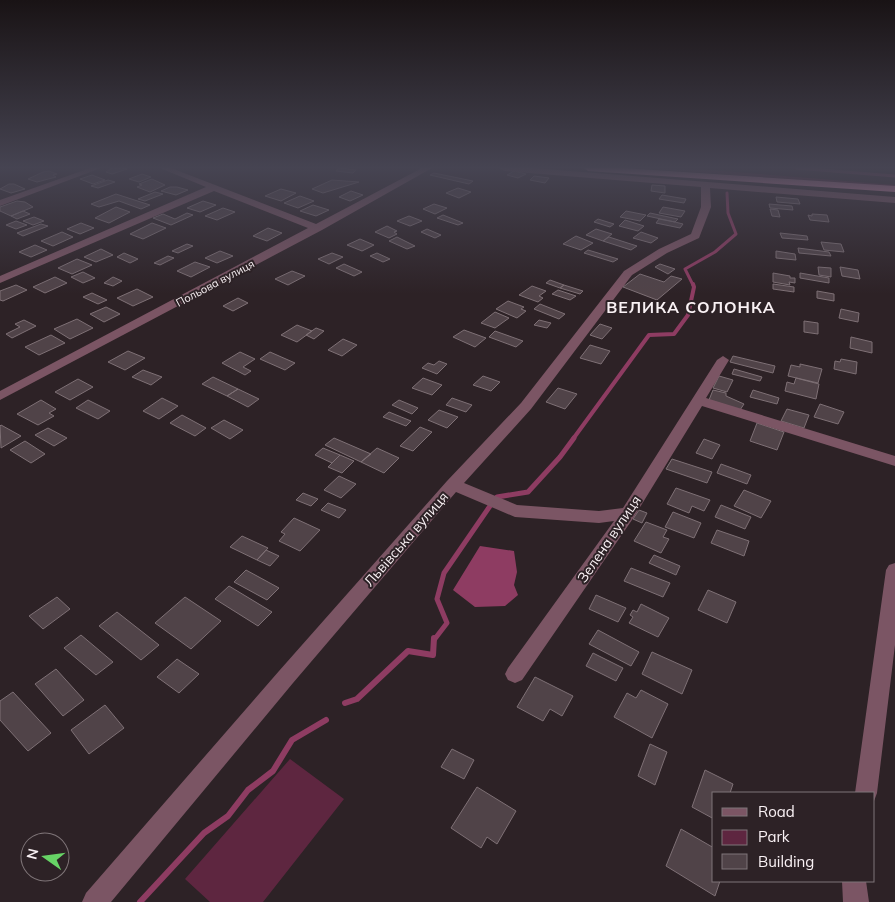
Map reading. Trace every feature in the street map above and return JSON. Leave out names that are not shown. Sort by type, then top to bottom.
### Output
[{"type":"street","points":[[0,280],[161,210]]},
{"type":"street","points":[[271,210],[318,228]]},
{"type":"street","name":"Польова вулиця","points":[[0,396],[351,210]]},
{"type":"street","name":"Львівська вулиця","points":[[95,902],[212,763],[453,485],[549,378],[628,273],[663,251],[695,236],[705,210]]},
{"type":"street","name":"Зелена вулиця","points":[[515,674],[628,513],[723,360]]},
{"type":"street","points":[[698,400],[895,461]]},
{"type":"street","points":[[453,485],[515,511],[599,517],[628,513]]},
{"type":"street","points":[[866,792],[895,570]]},
{"type":"street","points":[[854,882],[856,902]]},
{"type":"green space","points":[[290,759],[344,799],[263,902],[210,902],[185,879]]},
{"type":"shaded area","points":[[480,546],[514,551],[517,572],[514,585],[518,595],[505,606],[475,607],[453,590]]},
{"type":"building","points":[[0,210],[25,210],[11,216]]},
{"type":"building","points":[[110,210],[130,212],[109,223],[95,218]]},
{"type":"building","points":[[218,210],[235,212],[217,220],[205,216]]},
{"type":"building","points":[[302,210],[329,210],[316,216],[300,211]]},
{"type":"building","points":[[426,210],[443,210],[435,214]]},
{"type":"building","points":[[661,210],[685,211],[681,217],[659,213]]},
{"type":"building","points":[[770,210],[778,210],[780,217],[772,216]]},
{"type":"building","points":[[23,211],[30,214],[17,219],[11,216]]},
{"type":"building","points":[[626,211],[646,215],[640,221],[620,217]]},
{"type":"building","points":[[187,213],[193,215],[171,225],[153,218],[163,214],[175,219]]},
{"type":"building","points":[[650,213],[678,219],[675,222],[647,216]]},
{"type":"building","points":[[812,214],[827,215],[829,222],[810,220],[808,215],[812,216]]},
{"type":"building","points":[[443,215],[463,223],[458,225],[437,218]]},
{"type":"building","points":[[409,216],[422,221],[410,226],[397,221]]},
{"type":"building","points":[[34,217],[44,221],[33,225],[23,221]]},
{"type":"building","points":[[598,219],[614,224],[610,227],[594,222]]},
{"type":"building","points":[[659,219],[683,224],[680,228],[656,223]]},
{"type":"building","points":[[625,220],[644,226],[638,231],[619,226]]},
{"type":"building","points":[[16,221],[27,225],[16,229],[6,225]]},
{"type":"building","points":[[81,223],[94,228],[80,234],[67,229]]},
{"type":"building","points":[[152,223],[166,228],[143,239],[130,234]]},
{"type":"building","points":[[41,224],[48,226],[23,236],[17,233]]},
{"type":"building","points":[[387,226],[397,231],[394,232],[397,234],[389,238],[375,232]]},
{"type":"building","points":[[268,228],[282,233],[267,241],[253,236]]},
{"type":"building","points":[[427,229],[441,235],[435,238],[421,232]]},
{"type":"building","points":[[596,229],[612,234],[603,241],[586,235]]},
{"type":"building","points":[[62,232],[73,237],[53,246],[41,241]]},
{"type":"building","points":[[641,232],[658,238],[651,243],[633,238]]},
{"type":"building","points":[[780,233],[807,236],[808,240],[782,238]]},
{"type":"building","points":[[576,236],[593,243],[581,250],[563,244]]},
{"type":"building","points":[[397,237],[415,246],[407,249],[389,241]]},
{"type":"building","points":[[609,237],[637,246],[631,250],[603,241]]},
{"type":"building","points":[[360,239],[374,245],[362,251],[347,245]]},
{"type":"building","points":[[821,242],[841,244],[844,252],[824,250]]},
{"type":"building","points":[[187,244],[193,246],[178,253],[172,251]]},
{"type":"building","points":[[35,245],[47,250],[31,257],[19,252]]},
{"type":"building","points":[[798,248],[829,252],[831,256],[799,253]]},
{"type":"building","points":[[101,249],[113,255],[96,262],[84,257]]},
{"type":"building","points":[[588,250],[618,259],[613,262],[584,253]]},
{"type":"building","points":[[220,251],[233,256],[217,263],[205,258]]},
{"type":"building","points":[[776,251],[795,254],[796,260],[776,258]]},
{"type":"building","points":[[124,253],[138,259],[130,263],[117,257]]},
{"type":"building","points":[[332,253],[343,257],[329,264],[318,259]]},
{"type":"building","points":[[377,253],[390,259],[383,262],[370,256]]},
{"type":"building","points":[[168,256],[174,258],[160,265],[154,263]]},
{"type":"building","points":[[77,259],[92,265],[72,274],[58,268]]},
{"type":"building","points":[[195,262],[210,267],[191,277],[177,271]]},
{"type":"building","points":[[344,264],[362,272],[354,276],[336,268]]},
{"type":"building","points":[[660,264],[675,269],[668,274],[655,267]]},
{"type":"building","points":[[818,267],[831,268],[831,277],[819,275]]},
{"type":"building","points":[[840,267],[858,270],[860,279],[842,276]]},
{"type":"building","points":[[292,271],[305,276],[288,285],[275,279]]},
{"type":"building","points":[[83,272],[95,278],[83,283],[71,277]]},
{"type":"building","points":[[773,273],[795,278],[795,283],[789,282],[790,285],[773,282]]},
{"type":"building","points":[[800,273],[829,278],[829,283],[800,278]]},
{"type":"building","points":[[640,274],[664,282],[671,276],[682,279],[657,300],[623,287]]},
{"type":"building","points":[[55,277],[67,283],[45,293],[33,287]]},
{"type":"building","points":[[113,277],[122,281],[113,286],[104,283]]},
{"type":"building","points":[[550,280],[564,285],[560,288],[546,283]]},
{"type":"building","points":[[773,284],[794,287],[794,292],[773,289]]},
{"type":"building","points":[[16,285],[27,290],[3,301],[0,300],[0,291]]},
{"type":"building","points":[[564,285],[583,291],[580,294],[560,288]]},
{"type":"building","points":[[532,286],[546,291],[539,296],[543,298],[538,302],[519,295]]},
{"type":"building","points":[[137,289],[153,297],[133,306],[117,298]]},
{"type":"building","points":[[558,290],[576,296],[570,300],[552,294]]},
{"type":"building","points":[[817,291],[834,294],[834,301],[817,298]]},
{"type":"building","points":[[92,293],[107,300],[98,304],[83,297]]},
{"type":"building","points":[[238,298],[248,303],[233,311],[223,306]]},
{"type":"building","points":[[508,301],[524,307],[521,309],[526,311],[517,318],[496,309]]},
{"type":"building","points":[[540,304],[565,314],[559,319],[534,309]]},
{"type":"building","points":[[106,307],[120,314],[104,322],[90,314]]},
{"type":"building","points":[[841,309],[859,313],[858,322],[839,318]]},
{"type":"building","points":[[495,312],[509,318],[495,328],[481,323]]},
{"type":"building","points":[[77,319],[93,328],[70,339],[54,329]]},
{"type":"building","points":[[24,320],[36,326],[12,338],[6,334],[20,327],[15,324]]},
{"type":"building","points":[[539,320],[551,323],[547,328],[534,325]]},
{"type":"building","points":[[804,321],[818,323],[818,334],[804,332]]},
{"type":"building","points":[[600,324],[612,328],[602,339],[590,335]]},
{"type":"building","points":[[297,325],[312,331],[297,342],[281,335]]},
{"type":"building","points":[[316,328],[324,331],[314,339],[306,335]]},
{"type":"building","points":[[464,330],[486,338],[475,347],[453,337]]},
{"type":"building","points":[[495,331],[523,341],[516,347],[489,337]]},
{"type":"building","points":[[51,335],[65,343],[39,355],[25,347]]},
{"type":"building","points":[[851,337],[872,342],[872,353],[850,348]]},
{"type":"building","points":[[343,339],[357,345],[342,356],[328,350]]},
{"type":"building","points":[[590,345],[610,351],[601,364],[580,358]]},
{"type":"building","points":[[128,351],[145,358],[125,370],[108,362]]},
{"type":"building","points":[[240,352],[255,359],[243,367],[251,371],[245,375],[222,363]]},
{"type":"building","points":[[270,352],[295,363],[285,370],[260,359]]},
{"type":"building","points":[[733,356],[775,366],[773,373],[730,362]]},
{"type":"building","points":[[841,359],[857,362],[856,374],[834,369],[835,361],[840,362]]},
{"type":"building","points":[[439,361],[447,364],[437,374],[422,368],[428,363],[434,365]]},
{"type":"building","points":[[800,364],[822,369],[818,383],[788,376],[791,365],[800,367]]},
{"type":"building","points":[[734,369],[762,377],[760,381],[732,374]]},
{"type":"building","points":[[143,370],[162,377],[151,385],[132,377]]},
{"type":"building","points":[[483,376],[500,382],[491,391],[473,385]]},
{"type":"building","points":[[719,376],[733,380],[727,392],[713,388]]},
{"type":"building","points":[[213,377],[238,389],[227,396],[202,384]]},
{"type":"building","points":[[423,378],[442,385],[432,395],[412,388]]},
{"type":"building","points":[[796,378],[819,384],[816,399],[785,391],[787,382],[794,384]]},
{"type":"building","points":[[78,379],[93,387],[70,400],[55,392]]},
{"type":"building","points":[[558,388],[577,394],[565,409],[546,402]]},
{"type":"building","points":[[238,389],[259,399],[248,407],[227,396]]},
{"type":"building","points":[[713,390],[726,393],[726,396],[744,404],[740,410],[709,400]]},
{"type":"building","points":[[753,390],[779,398],[777,404],[750,397]]},
{"type":"building","points":[[162,398],[178,406],[159,419],[143,411]]},
{"type":"building","points":[[452,398],[472,405],[466,412],[446,405]]},
{"type":"building","points":[[41,400],[56,409],[49,413],[54,416],[38,425],[17,414]]},
{"type":"building","points":[[88,400],[110,411],[98,419],[76,408]]},
{"type":"building","points":[[399,400],[418,408],[412,414],[392,405]]},
{"type":"building","points":[[820,404],[844,412],[838,424],[814,417]]},
{"type":"building","points":[[787,409],[809,415],[804,428],[781,421]]},
{"type":"building","points":[[439,410],[458,417],[447,428],[428,420]]},
{"type":"building","points":[[389,412],[411,421],[406,426],[383,417]]},
{"type":"building","points":[[182,415],[206,428],[195,436],[170,423]]},
{"type":"building","points":[[224,420],[243,430],[230,439],[211,428]]},
{"type":"building","points":[[757,423],[784,432],[777,450],[750,441]]},
{"type":"building","points":[[0,426],[21,436],[1,448]]},
{"type":"building","points":[[420,427],[432,432],[413,451],[400,446]]},
{"type":"building","points":[[48,428],[67,438],[54,446],[35,435]]},
{"type":"building","points":[[334,438],[371,454],[361,462],[325,445]]},
{"type":"building","points":[[704,439],[720,445],[712,459],[696,453]]},
{"type":"building","points":[[25,441],[45,454],[31,463],[10,450]]},
{"type":"building","points":[[323,448],[340,455],[332,463],[315,455]]},
{"type":"building","points":[[377,448],[399,458],[384,473],[361,462]]},
{"type":"building","points":[[340,455],[354,461],[342,473],[328,467]]},
{"type":"building","points":[[672,459],[712,472],[707,483],[666,469]]},
{"type":"building","points":[[721,464],[751,475],[747,484],[717,473]]},
{"type":"building","points":[[339,476],[356,484],[341,498],[324,490]]},
{"type":"building","points":[[676,488],[710,500],[704,511],[692,506],[689,513],[667,504]]},
{"type":"building","points":[[744,490],[771,501],[761,518],[734,506]]},
{"type":"building","points":[[303,493],[318,499],[311,506],[296,500]]},
{"type":"building","points":[[328,503],[346,510],[339,518],[321,510]]},
{"type":"building","points":[[721,505],[751,517],[745,529],[715,517]]},
{"type":"building","points":[[639,510],[647,513],[642,523],[633,519]]},
{"type":"building","points":[[673,512],[701,523],[694,538],[665,527]]},
{"type":"building","points":[[294,518],[320,530],[300,551],[279,541],[285,534],[281,532]]},
{"type":"building","points":[[646,522],[667,530],[663,537],[669,539],[661,553],[634,541]]},
{"type":"building","points":[[717,530],[749,541],[744,556],[711,543]]},
{"type":"building","points":[[242,536],[268,548],[257,560],[230,547]]},
{"type":"building","points":[[266,550],[279,556],[270,566],[257,560]]},
{"type":"building","points":[[654,555],[680,566],[676,575],[649,563]]},
{"type":"building","points":[[631,568],[670,583],[663,597],[624,581]]},
{"type":"building","points":[[246,570],[279,588],[267,600],[234,582]]},
{"type":"building","points":[[229,586],[272,612],[258,626],[215,599]]},
{"type":"building","points":[[708,590],[736,602],[727,623],[698,610]]},
{"type":"building","points":[[596,595],[626,608],[618,622],[589,609]]},
{"type":"building","points":[[57,597],[70,609],[43,629],[29,616]]},
{"type":"building","points":[[185,597],[221,621],[191,649],[155,623]]},
{"type":"building","points":[[641,604],[669,618],[658,637],[629,623],[633,617],[630,615],[633,610],[637,612]]},
{"type":"building","points":[[117,612],[159,645],[141,660],[99,626]]},
{"type":"building","points":[[598,630],[639,652],[631,666],[589,644]]},
{"type":"building","points":[[81,635],[113,662],[96,675],[64,648]]},
{"type":"building","points":[[652,652],[692,670],[682,694],[642,674]]},
{"type":"building","points":[[593,653],[623,668],[616,681],[586,666]]},
{"type":"building","points":[[177,659],[199,674],[179,693],[157,677]]},
{"type":"building","points":[[56,669],[84,700],[63,716],[35,684]]},
{"type":"building","points":[[535,677],[573,696],[562,716],[550,709],[543,721],[517,707]]},
{"type":"building","points":[[641,690],[668,704],[652,738],[614,717],[627,693],[636,698]]},
{"type":"building","points":[[13,692],[51,733],[28,751],[0,720],[0,701]]},
{"type":"building","points":[[105,705],[124,728],[89,754],[71,730]]},
{"type":"building","points":[[650,744],[667,752],[655,785],[638,776]]},
{"type":"building","points":[[452,749],[474,760],[464,779],[441,767]]},
{"type":"building","points":[[705,770],[733,784],[730,792],[712,792],[712,818],[692,807]]},
{"type":"building","points":[[477,787],[516,811],[497,844],[487,837],[481,848],[451,828]]},
{"type":"building","points":[[681,829],[712,847],[712,882],[720,882],[715,896],[666,866]]},
{"type":"waterway","points":[[693,285],[685,269],[715,252],[736,234],[728,210]]},
{"type":"waterway","points":[[573,439],[649,335],[674,334],[688,315],[693,284]]},
{"type":"waterway","points":[[497,497],[528,492],[560,457],[574,438]]},
{"type":"waterway","points":[[434,640],[447,623],[437,599],[444,573],[490,506]]},
{"type":"waterway","points":[[345,703],[357,699],[408,651],[433,655],[434,638]]},
{"type":"waterway","points":[[140,902],[204,833],[228,816],[248,790],[273,771],[292,740],[326,720]]},
{"type":"district","name":"ВЕЛИКА СОЛОНКА","points":[[691,307]]}]
